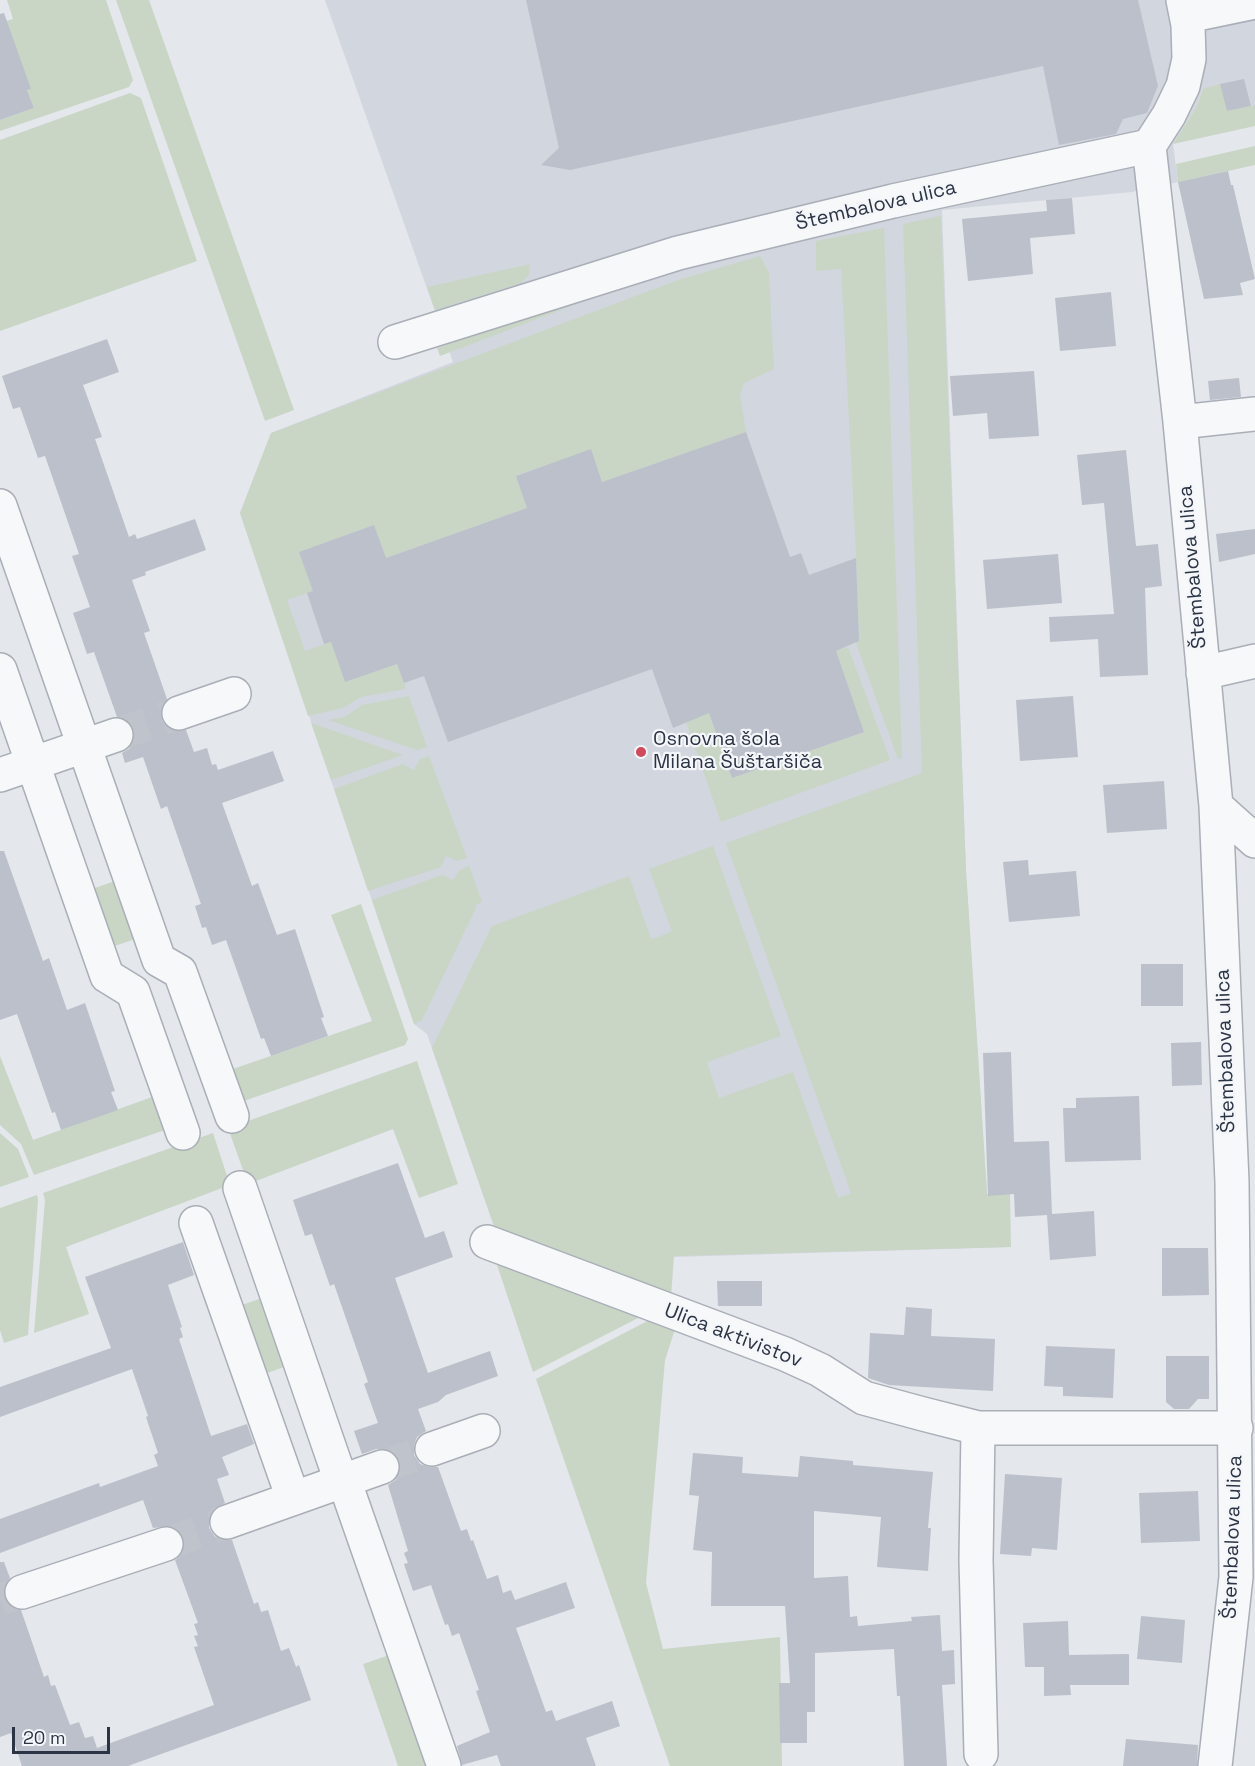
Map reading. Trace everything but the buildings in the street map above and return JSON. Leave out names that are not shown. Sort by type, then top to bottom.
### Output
[{"type":"street","points":[[1149,146],[1169,115],[1183,86],[1189,59],[1185,8],[1255,2]]},
{"type":"street","name":"Štembalova ulica","points":[[395,342],[678,253],[893,201],[1149,146],[1180,422],[1216,806],[1232,1182],[1236,1428],[1246,1573],[1215,1766]]},
{"type":"street","points":[[1180,422],[1255,414]]},
{"type":"street","points":[[0,506],[159,960],[180,972],[232,1116]]},
{"type":"street","points":[[1203,673],[1255,662]]},
{"type":"street","points":[[0,670],[107,976],[133,992],[183,1133]]},
{"type":"street","points":[[179,713],[234,694]]},
{"type":"street","points":[[0,776],[116,735]]},
{"type":"street","points":[[1216,806],[1255,841]]},
{"type":"street","points":[[240,1188],[444,1766]]},
{"type":"street","points":[[196,1223],[293,1498]]},
{"type":"street","name":"Ulica aktivistov","points":[[487,1242],[785,1354],[820,1370],[864,1398],[978,1428],[1236,1428]]},
{"type":"street","points":[[978,1428],[976,1560],[981,1754]]},
{"type":"street","points":[[432,1449],[483,1431]]},
{"type":"street","points":[[227,1522],[381,1467]]},
{"type":"street","points":[[22,1592],[166,1544]]},
{"type":"shaded area","name":"Osnovna šola Milana Šuštaršiča","points":[[325,0],[1255,0],[1255,105],[1227,111],[1203,89],[1197,106],[1173,144],[1178,182],[1132,192],[942,210],[966,871],[987,1194],[1011,1247],[673,1257],[496,1232],[427,1034],[414,1024],[240,513],[271,433],[453,362]]},
{"type":"green space","points":[[7,0],[106,0],[133,80],[129,87],[0,131],[0,120],[34,108],[27,90],[30,89],[6,21],[13,19]]},
{"type":"green space","points":[[116,0],[149,0],[294,410],[265,421]]},
{"type":"green space","points":[[1220,84],[1227,111],[1255,105],[1255,126],[1173,144],[1197,106],[1203,89]]},
{"type":"green space","points":[[130,93],[141,98],[197,261],[0,331],[0,140]]},
{"type":"green space","points":[[1255,146],[1255,165],[1178,182],[1176,164]]},
{"type":"green space","points":[[941,216],[966,871],[987,1194],[1010,1194],[1011,1247],[674,1256],[671,1297],[496,1232],[432,1048],[492,926],[629,876],[651,939],[661,936],[672,931],[649,869],[713,846],[781,1036],[707,1062],[719,1098],[793,1072],[838,1198],[851,1193],[726,843],[922,773],[903,224]]},
{"type":"green space","points":[[884,228],[902,758],[898,759],[856,643],[859,641],[856,554],[841,269],[816,271],[816,241]]},
{"type":"green space","points":[[760,256],[769,273],[774,369],[744,383],[740,395],[746,432],[602,482],[591,450],[517,475],[527,508],[386,558],[374,525],[300,552],[313,591],[287,600],[305,651],[331,642],[345,682],[397,664],[406,689],[361,697],[343,708],[308,716],[240,513],[271,433],[678,280]]},
{"type":"green space","points":[[697,258],[440,356],[437,348],[633,277]]},
{"type":"green space","points":[[530,264],[529,275],[521,283],[435,310],[427,287]]},
{"type":"green space","points":[[848,647],[890,760],[721,822],[680,705],[703,697],[732,778],[864,732],[836,651]]},
{"type":"green space","points":[[409,696],[427,747],[417,750],[328,720],[345,717],[362,705]]},
{"type":"green space","points":[[311,723],[403,755],[331,780]]},
{"type":"green space","points":[[429,756],[467,858],[457,861],[446,856],[441,867],[368,891],[334,789],[403,764],[414,770],[420,759]]},
{"type":"green space","points":[[469,866],[482,902],[475,905],[476,908],[422,1020],[414,1024],[372,900],[442,875],[453,880],[460,870]]},
{"type":"green space","points":[[121,879],[141,937],[109,948],[89,890]]},
{"type":"green space","points":[[361,904],[408,1039],[405,1045],[241,1102],[230,1070],[372,1021],[331,915]]},
{"type":"green space","points":[[134,1043],[168,1129],[34,1175],[21,1144],[0,1125],[0,1056],[33,1140],[152,1097]]},
{"type":"green space","points":[[417,1061],[458,1184],[419,1198],[393,1129],[248,1184],[228,1128]]},
{"type":"green space","points":[[0,1133],[18,1149],[29,1177],[0,1187]]},
{"type":"green space","points":[[213,1133],[230,1185],[66,1247],[89,1314],[34,1333],[45,1200],[43,1193]]},
{"type":"green space","points":[[37,1195],[28,1335],[4,1343],[0,1330],[0,1208]]},
{"type":"green space","points":[[515,1259],[642,1316],[533,1372],[497,1265]]},
{"type":"green space","points":[[268,1296],[292,1364],[262,1375],[236,1307]]},
{"type":"green space","points":[[657,1316],[678,1320],[665,1360],[646,1583],[663,1649],[780,1637],[782,1766],[670,1766],[536,1379]]},
{"type":"green space","points":[[395,1653],[432,1764],[426,1766],[398,1766],[363,1664]]},
{"type":"tunnel","points":[[116,735],[179,713]]},
{"type":"tunnel","points":[[382,1467],[432,1449]]},
{"type":"tunnel","points":[[166,1544],[227,1522]]},
{"type":"tunnel","points":[[0,1600],[22,1592]]},
{"type":"place","name":"Osnovna šola Milana Šuštaršiča","points":[[641,752]]}]
